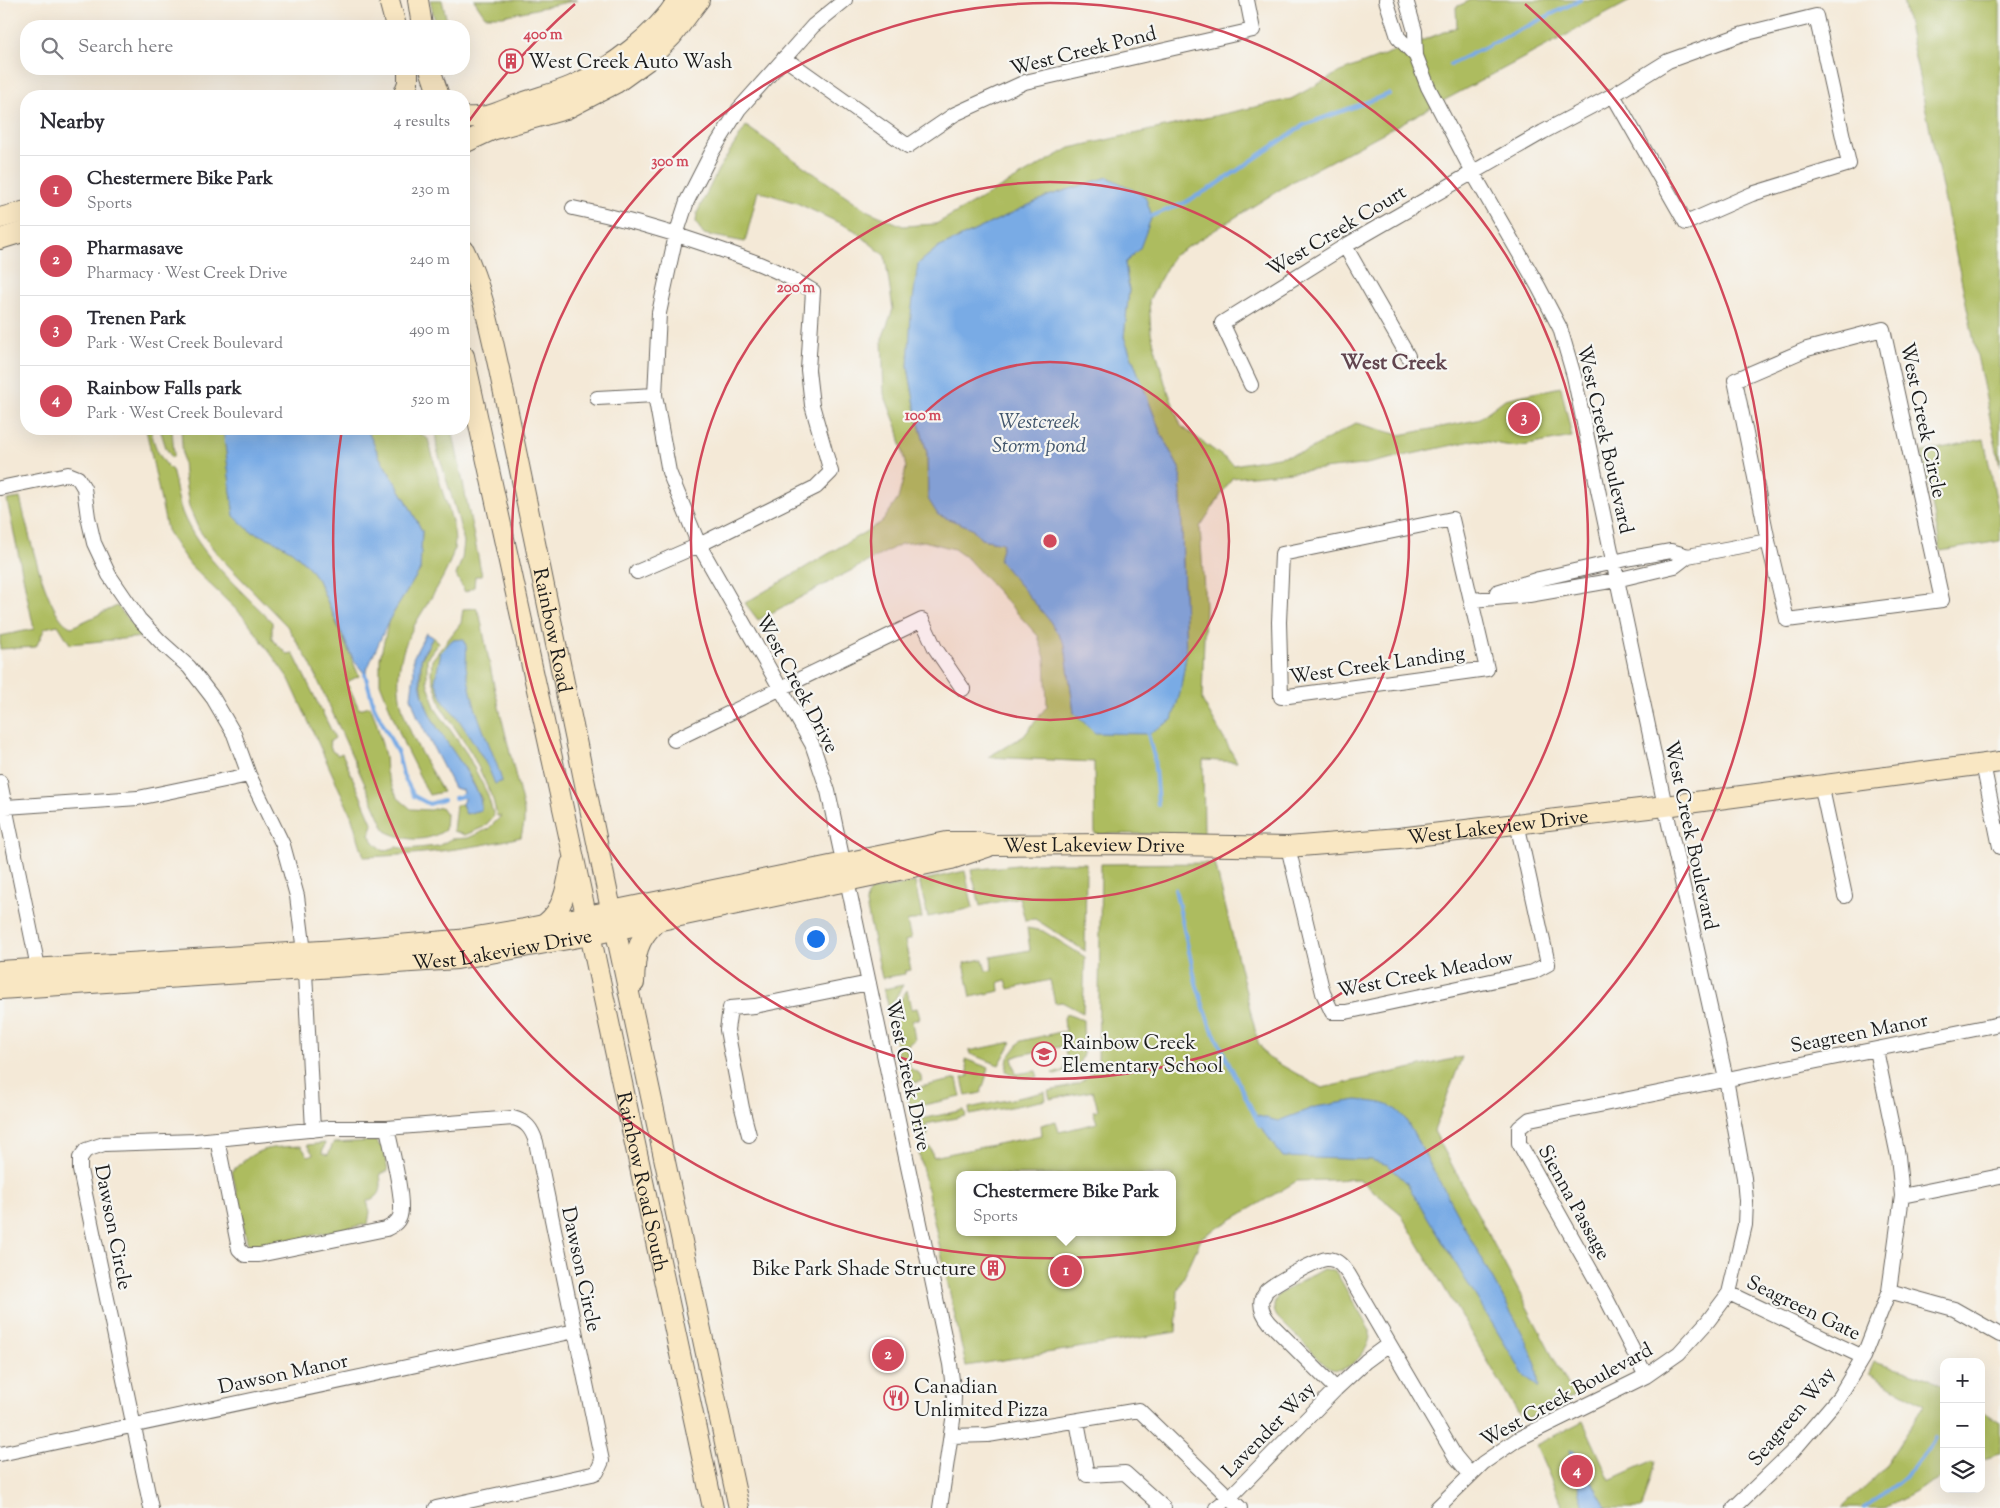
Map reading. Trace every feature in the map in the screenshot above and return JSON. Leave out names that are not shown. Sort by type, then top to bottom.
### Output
[{"type":"street","points":[[389,0],[394,20]]},
{"type":"street","points":[[418,0],[421,20]]},
{"type":"street","points":[[470,140],[492,130],[554,113],[589,98],[616,83],[648,60],[665,30],[678,0]]},
{"type":"street","points":[[470,117],[487,117],[573,85],[609,65],[645,37],[665,30],[699,0]]},
{"type":"street","name":"West Creek Drive","points":[[845,0],[813,26],[739,109],[712,152],[687,201],[676,235],[659,313],[655,395],[669,472],[699,545],[812,744],[828,791],[950,1364],[954,1396],[951,1436],[940,1508]]},
{"type":"street","name":"West Creek Pond","points":[[784,58],[908,146],[955,114],[1025,82],[1253,30],[1247,0]]},
{"type":"street","name":"West Creek Boulevard","points":[[1386,0],[1398,37],[1416,56]]},
{"type":"street","name":"West Creek Boulevard","points":[[1406,0],[1415,31],[1416,56],[1428,87],[1473,173],[1560,328],[1574,376],[1612,562],[1726,1079],[1741,1161],[1746,1201],[1742,1240],[1728,1293],[1708,1321],[1679,1353],[1646,1376],[1532,1431],[1498,1452],[1470,1474],[1437,1508]]},
{"type":"street","name":"West Creek Court","points":[[1251,385],[1222,323],[1345,246],[1613,95],[1668,61],[1743,34],[1816,16],[1849,164],[1752,194],[1686,224],[1613,95]]},
{"type":"street","points":[[405,90],[408,75]]},
{"type":"street","points":[[432,75],[437,90]]},
{"type":"street","points":[[573,208],[614,216],[749,259],[787,275],[813,291],[808,370],[812,405],[831,472],[816,487],[699,545],[637,572]]},
{"type":"street","points":[[0,218],[20,213]]},
{"type":"street","points":[[0,238],[20,233]]},
{"type":"street","points":[[1345,246],[1408,356]]},
{"type":"street","name":"Rainbow Road","points":[[470,264],[486,309],[633,1013]]},
{"type":"street","name":"West Creek Circle","points":[[1883,329],[1942,600],[1787,620],[1768,541],[1735,380],[1807,349],[1883,329]]},
{"type":"street","name":"Rainbow Road","points":[[470,384],[572,855]]},
{"type":"street","points":[[597,398],[655,395]]},
{"type":"street","points":[[0,488],[68,474],[78,478],[84,488],[94,543],[108,575],[139,619],[189,667],[213,698],[234,734],[249,775],[274,823],[291,868],[297,896],[305,960],[313,1130]]},
{"type":"street","name":"West Creek Landing","points":[[1452,518],[1472,600],[1487,669],[1281,697],[1279,622],[1282,554],[1452,518]]},
{"type":"street","points":[[1472,600],[1529,595],[1616,580],[1675,566],[1688,556],[1768,541]]},
{"type":"street","points":[[1472,600],[1539,579],[1612,562],[1671,551],[1688,556]]},
{"type":"street","points":[[674,740],[780,687],[922,620],[935,648],[963,689]]},
{"type":"street","points":[[1992,763],[2000,847]]},
{"type":"street","name":"West Lakeview Drive","points":[[305,960],[458,940],[611,910],[846,872],[951,859],[993,845],[1111,844],[1288,847],[1399,838],[1665,806],[1820,784],[1992,763]]},
{"type":"street","points":[[6,807],[138,798],[249,775]]},
{"type":"street","points":[[0,782],[40,976]]},
{"type":"street","points":[[1820,784],[1844,896]]},
{"type":"street","name":"West Creek Meadow","points":[[1288,847],[1323,993],[1332,1012],[1346,1012],[1532,972],[1548,964],[1517,823]]},
{"type":"street","points":[[545,924],[556,914],[563,898],[572,855]]},
{"type":"street","name":"Rainbow Road South","points":[[572,855],[712,1508]]},
{"type":"street","name":"West Lakeview Drive","points":[[0,970],[40,976],[305,960],[457,960],[657,921],[846,872]]},
{"type":"street","points":[[633,1013],[634,963],[638,944],[649,928],[657,921]]},
{"type":"street","name":"West Lakeview Drive","points":[[0,989],[40,976]]},
{"type":"street","points":[[749,1135],[727,1030],[730,1008],[755,1006],[869,983]]},
{"type":"street","name":"Rainbow Road South","points":[[633,1013],[739,1508]]},
{"type":"street","name":"Seagreen Manor","points":[[1726,1079],[2000,1024]]},
{"type":"street","name":"Seagreen Way","points":[[1734,1508],[1792,1452],[1839,1397],[1863,1357],[1889,1291],[1902,1196],[1898,1156],[1876,1050]]},
{"type":"street","name":"Sienna Passage","points":[[1646,1376],[1604,1294],[1519,1143],[1519,1128],[1530,1119],[1726,1079]]},
{"type":"street","name":"Dawson Circle","points":[[151,1508],[80,1170],[80,1158],[86,1150],[104,1144],[217,1139],[329,1128],[387,1128],[513,1118],[525,1122],[532,1130],[536,1142],[602,1461],[597,1472],[458,1506],[436,1508]]},
{"type":"street","points":[[217,1139],[240,1251],[248,1256],[386,1229],[394,1224],[401,1215],[401,1201],[387,1128]]},
{"type":"street","points":[[1902,1196],[2000,1176]]},
{"type":"street","name":"Lavender Way","points":[[1336,1389],[1265,1317],[1261,1304],[1266,1292],[1314,1263],[1328,1258],[1335,1260],[1350,1275],[1455,1456],[1470,1474]]},
{"type":"street","points":[[1889,1291],[1954,1309],[2000,1335]]},
{"type":"street","name":"Seagreen Gate","points":[[1728,1293],[1863,1357]]},
{"type":"street","name":"Dawson Manor","points":[[0,1454],[575,1331]]},
{"type":"street","name":"Lavender Way","points":[[1216,1508],[1230,1498],[1336,1389],[1366,1361],[1389,1344]]},
{"type":"street","points":[[951,1436],[988,1435],[1139,1410],[1240,1508]]},
{"type":"street","points":[[1078,1420],[1087,1475],[1125,1473],[1164,1508]]},
{"type":"green space","points":[[430,0],[442,0],[447,20],[435,20]]},
{"type":"green space","points":[[474,0],[577,0],[503,16],[485,16]]},
{"type":"green space","points":[[1471,0],[1632,0],[1297,179],[1173,256],[1149,300],[1151,333],[1165,383],[1181,426],[1234,465],[1305,452],[1356,423],[1400,435],[1477,420],[1505,399],[1561,387],[1572,437],[1517,447],[1476,440],[1362,465],[1232,478],[1200,527],[1205,605],[1202,700],[1237,762],[1203,760],[1204,834],[1095,834],[1094,762],[988,757],[1024,736],[1047,706],[1045,658],[1038,636],[968,559],[954,549],[924,541],[901,544],[758,620],[745,603],[882,522],[898,499],[906,468],[897,427],[884,394],[882,339],[893,309],[885,256],[854,230],[797,203],[758,191],[745,242],[703,234],[696,222],[697,213],[718,170],[746,126],[868,211],[903,226],[936,224],[1070,148],[1291,99],[1340,72],[1457,27],[1456,7]],"holes":[[[1108,177],[1140,248],[1125,263],[1129,290],[1124,337],[1162,436],[1180,470],[1186,655],[1180,693],[1074,713],[1065,645],[1003,543],[981,539],[972,528],[928,499],[927,453],[917,416],[908,367],[918,264],[936,249],[1048,196]]]},
{"type":"green space","points":[[1903,0],[2000,0],[2000,466]]},
{"type":"green space","points":[[147,435],[152,435],[158,451],[172,470],[182,512],[189,528],[199,543],[221,571],[272,622],[272,639],[287,654],[293,653],[335,738],[329,742],[332,751],[338,755],[342,753],[373,825],[369,835],[384,851],[396,847],[407,849],[438,846],[451,839],[468,838],[488,829],[501,816],[497,816],[493,800],[472,754],[442,708],[431,674],[432,660],[461,623],[463,609],[476,608],[480,616],[494,686],[524,811],[521,837],[443,851],[364,857],[351,815],[289,679],[246,619],[191,566],[167,530]]},
{"type":"green space","points":[[162,435],[172,435],[174,455],[172,458]]},
{"type":"green space","points":[[181,435],[224,435],[250,531],[273,540],[292,551],[307,565],[318,580],[359,676],[347,682],[359,709],[370,706],[385,756],[386,773],[397,797],[411,809],[430,810],[441,807],[446,814],[445,830],[423,839],[408,839],[386,831],[310,663],[287,626],[218,555],[199,530],[189,507],[184,475]]},
{"type":"green space","points":[[370,435],[422,435],[428,439],[455,535],[452,558],[444,576],[406,643],[400,666],[399,688],[402,709],[409,729],[443,792],[429,795],[405,747],[380,683],[380,658],[389,620],[420,570],[422,531],[406,500],[380,458]]},
{"type":"green space","points":[[436,435],[453,435],[482,576],[475,576],[474,587],[465,592],[456,575],[462,559],[464,542],[437,449]]},
{"type":"green space","points":[[1984,439],[2000,518],[2000,541],[1941,551],[1922,452]]},
{"type":"green space","points":[[20,498],[32,548],[46,590],[54,608],[63,621],[72,627],[117,606],[143,637],[70,644],[58,625],[45,628],[36,647],[0,649],[0,636],[34,629],[7,500]]},
{"type":"green space","points":[[433,637],[439,642],[427,658],[427,681],[435,708],[467,754],[487,793],[494,816],[484,827],[465,835],[453,831],[456,805],[462,804],[466,814],[482,800],[467,771],[435,727],[424,702],[421,660]]},
{"type":"green space","points":[[1036,863],[1086,863],[1085,951],[1035,919],[1025,920],[1019,897],[980,906],[971,870]]},
{"type":"green space","points":[[1215,863],[1258,1042],[1267,1057],[1322,1088],[1462,1057],[1434,1131],[1574,1396],[1523,1421],[1400,1213],[1359,1179],[1297,1181],[1202,1237],[1178,1290],[1176,1332],[966,1366],[919,1153],[924,1148],[931,1148],[933,1157],[1042,1135],[1041,1125],[1056,1121],[1059,1132],[1097,1123],[1093,1111],[1098,1110],[1093,1091],[1050,1099],[1048,1091],[1064,1088],[1083,1081],[1098,1063],[1101,864]]},
{"type":"green space","points":[[965,871],[973,908],[928,917],[919,881]]},
{"type":"green space","points":[[915,882],[922,918],[907,922],[911,939],[905,941],[911,970],[905,971],[905,974],[882,978],[866,904],[867,896],[870,891]]},
{"type":"green space","points":[[1027,928],[1043,931],[1085,957],[1083,1013],[1062,1002],[1055,1003],[1050,980],[1009,989],[1006,980],[999,982],[1000,991],[971,997],[964,963],[983,959],[986,971],[992,970],[991,957],[1030,950]]},
{"type":"green space","points":[[903,985],[889,1009],[884,989]]},
{"type":"green space","points":[[907,990],[911,1009],[917,1008],[920,1018],[912,1021],[915,1040],[908,1044],[907,1050],[910,1068],[920,1074],[922,1081],[905,1085],[890,1016]]},
{"type":"green space","points":[[1066,1014],[1083,1020],[1084,1049],[1080,1062],[1075,1067],[1055,1075],[1052,1073],[1063,1071],[1068,1062],[1064,1046],[1012,1058],[1016,1074],[1036,1071],[1038,1077],[1021,1077],[1006,1071],[1008,1058],[1021,1041],[1065,1031],[1064,1018]]},
{"type":"green space","points":[[1012,1042],[999,1065],[970,1054],[969,1051]]},
{"type":"green space","points":[[965,1059],[989,1068],[981,1093],[966,1096],[962,1078],[969,1076]]},
{"type":"green space","points":[[957,1079],[961,1097],[914,1107],[909,1105],[906,1090]]},
{"type":"green space","points":[[1045,1092],[1046,1100],[970,1115],[969,1108]]},
{"type":"green space","points":[[964,1110],[966,1116],[926,1124],[928,1135],[921,1137],[915,1135],[913,1123],[917,1120]]},
{"type":"green space","points":[[376,1141],[380,1146],[383,1146],[388,1171],[380,1174],[381,1188],[378,1195],[367,1201],[370,1212],[368,1224],[258,1247],[251,1246],[247,1242],[232,1171],[241,1163],[256,1153],[271,1148],[301,1146],[308,1156],[313,1154],[307,1145],[325,1143],[322,1153],[328,1155],[333,1143]]},
{"type":"green space","points":[[1323,1269],[1333,1270],[1339,1277],[1370,1331],[1370,1339],[1362,1355],[1348,1367],[1340,1370],[1332,1369],[1325,1365],[1278,1318],[1274,1309],[1275,1300],[1279,1294]]},
{"type":"green space","points":[[1874,1362],[1928,1378],[1940,1385],[1940,1478],[1886,1508],[1842,1508],[1883,1470],[1925,1405],[1869,1373]]},
{"type":"green space","points":[[1985,1413],[2000,1422],[2000,1454],[1985,1459]]},
{"type":"green space","points":[[1583,1421],[1610,1480],[1654,1460],[1642,1508],[1559,1508],[1562,1505],[1536,1445]]},
{"type":"water","name":"Westcreek Storm pond","points":[[1108,177],[1145,196],[1152,216],[1140,248],[1125,263],[1129,290],[1124,337],[1162,436],[1180,470],[1186,656],[1180,693],[1172,720],[1148,734],[1095,733],[1074,713],[1065,645],[1049,620],[999,560],[1003,543],[981,539],[972,528],[938,515],[928,499],[927,453],[917,416],[908,367],[911,314],[918,264],[936,249],[1048,196]]},
{"type":"water","points":[[224,435],[370,435],[380,458],[406,500],[422,531],[420,570],[389,620],[365,674],[354,661],[318,580],[307,565],[292,551],[273,540],[250,531],[234,516]]},
{"type":"water","points":[[426,633],[433,637],[421,661],[420,679],[428,711],[464,767],[481,802],[481,810],[466,814],[462,804],[464,799],[462,790],[454,788],[418,718],[411,697],[414,673],[413,658]]},
{"type":"water","points":[[464,639],[466,670],[472,696],[502,781],[495,784],[488,767],[469,735],[455,714],[445,704],[435,681],[441,652],[452,640]]},
{"type":"water","points":[[1357,1100],[1390,1106],[1406,1120],[1527,1342],[1536,1365],[1539,1388],[1523,1374],[1406,1182],[1388,1165],[1371,1160],[1283,1157],[1254,1115],[1278,1121],[1315,1107]]},
{"type":"water","points":[[1569,1450],[1574,1451],[1607,1508],[1584,1508]]},
{"type":"waterway","points":[[1451,64],[1580,0]]},
{"type":"waterway","points":[[1152,216],[1184,203],[1216,185],[1304,125],[1389,94]]},
{"type":"waterway","points":[[365,674],[374,706],[398,754],[403,775],[414,796],[429,804],[443,800]]},
{"type":"waterway","points":[[1148,734],[1154,757],[1158,805]]},
{"type":"waterway","points":[[455,798],[463,796]]},
{"type":"waterway","points":[[1175,889],[1196,983],[1209,1023],[1260,1126]]},
{"type":"waterway","points":[[1863,1508],[1904,1478],[1920,1461],[1935,1438]]},
{"type":"place","name":"West Creek Auto Wash","points":[[511,61]]},
{"type":"place","name":"Trenen Park","points":[[1524,418]]},
{"type":"place","name":"Rainbow Creek Elementary School","points":[[1044,1054]]},
{"type":"place","name":"Bike Park Shade Structure","points":[[993,1268]]},
{"type":"place","name":"Chestermere Bike Park","points":[[1066,1271]]},
{"type":"place","name":"Pharmasave","points":[[888,1355]]},
{"type":"place","name":"Canadian Unlimited Pizza","points":[[896,1398]]},
{"type":"place","name":"Rainbow Falls park","points":[[1577,1471]]},
{"type":"district","name":"West Creek","points":[[1394,362]]}]
